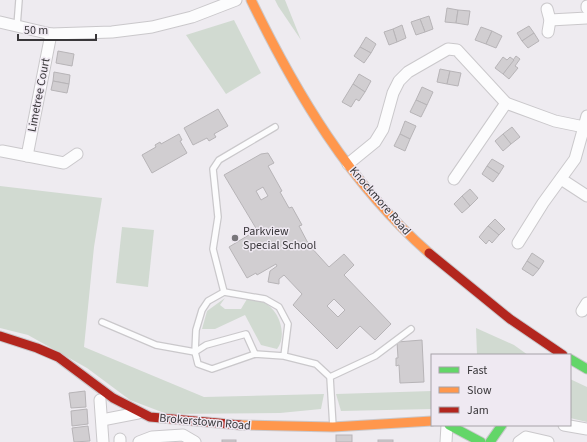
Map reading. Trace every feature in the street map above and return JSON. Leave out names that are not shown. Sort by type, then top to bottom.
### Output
[{"type":"street","points":[[0,22],[51,34],[112,32],[152,27],[192,17],[236,0]]},
{"type":"street","name":"Knockmore Road","points":[[251,0],[272,44],[295,86],[325,134],[379,202],[408,233],[445,267],[552,352]]},
{"type":"street","points":[[547,9],[550,20],[548,32]]},
{"type":"street","points":[[550,20],[587,18]]},
{"type":"street","name":"Limetree Court","points":[[27,156],[51,34]]},
{"type":"street","points":[[348,164],[375,142],[383,129],[393,93],[399,81],[408,72],[448,49],[457,50],[506,103],[555,121],[584,127]]},
{"type":"street","points":[[454,179],[506,103]]},
{"type":"street","points":[[518,243],[543,203],[575,160],[587,116]]},
{"type":"street","points":[[2,151],[64,163],[77,154]]},
{"type":"street","points":[[561,179],[587,196]]},
{"type":"street","name":"Brokerstown Road","points":[[0,336],[56,356],[116,400],[138,413],[150,417],[253,426],[333,427],[431,421]]},
{"type":"street","points":[[571,360],[587,369]]},
{"type":"street","points":[[100,400],[103,442]]},
{"type":"street","points":[[102,420],[138,413]]},
{"type":"street","points":[[446,442],[448,426]]},
{"type":"street","points":[[450,426],[481,442]]},
{"type":"street","points":[[490,442],[501,426]]},
{"type":"street","points":[[570,426],[587,429]]},
{"type":"street","points":[[139,442],[152,437],[184,436],[195,442]]},
{"type":"street","points":[[519,442],[526,437],[548,442]]},
{"type":"lane","points":[[16,26],[20,0]]},
{"type":"lane","points":[[224,292],[213,249],[218,217],[213,169],[219,160],[275,127]]},
{"type":"lane","points":[[284,356],[288,324],[279,307],[265,299],[224,292],[208,301],[202,310],[196,330],[195,352],[198,364],[212,369],[255,354],[284,356],[316,364],[330,378],[333,427]]},
{"type":"lane","points":[[102,322],[156,345],[195,352],[206,344],[246,334],[255,354]]},
{"type":"lane","points":[[330,378],[375,356],[411,329]]},
{"type":"shaded area","points":[[275,0],[285,0],[301,40],[278,6]]},
{"type":"shaded area","points":[[234,20],[261,73],[226,94],[186,35]]},
{"type":"shaded area","points":[[0,186],[102,198],[94,247],[84,347],[204,397],[324,394],[321,409],[280,413],[167,414],[130,400],[87,368],[28,335],[0,328]]},
{"type":"shaded area","points":[[122,227],[154,230],[148,287],[116,283]]},
{"type":"shaded area","points":[[225,298],[220,305],[225,309],[241,309],[247,299],[261,301],[269,305],[277,316],[282,330],[282,337],[277,349],[261,345],[245,315],[215,329],[202,329],[207,311]]},
{"type":"shaded area","points":[[476,328],[514,345],[527,354],[477,354]]},
{"type":"shaded area","points":[[571,379],[587,387],[587,422],[571,418]]},
{"type":"shaded area","points":[[431,391],[431,409],[341,411],[336,394]]},
{"type":"building","points":[[447,8],[458,10],[456,23],[445,22]]},
{"type":"building","points":[[458,10],[470,11],[468,25],[456,23]]},
{"type":"building","points":[[429,16],[433,29],[425,32],[420,19]]},
{"type":"building","points":[[420,19],[425,32],[416,35],[411,22]]},
{"type":"building","points":[[402,25],[406,38],[397,42],[393,29]]},
{"type":"building","points":[[529,26],[534,33],[522,41],[517,33]]},
{"type":"building","points":[[481,27],[492,31],[486,44],[475,40]]},
{"type":"building","points":[[393,29],[397,42],[389,45],[384,32]]},
{"type":"building","points":[[492,31],[502,36],[496,48],[486,44]]},
{"type":"building","points":[[534,33],[539,41],[528,48],[522,41]]},
{"type":"building","points":[[366,37],[376,44],[371,53],[360,47]]},
{"type":"building","points":[[360,47],[371,53],[364,63],[354,56]]},
{"type":"building","points":[[58,51],[74,54],[72,66],[56,63]]},
{"type":"building","points":[[516,56],[520,59],[515,66],[518,68],[509,79],[503,74]]},
{"type":"building","points":[[503,57],[507,60],[510,57],[514,60],[503,74],[495,68]]},
{"type":"building","points":[[440,69],[450,71],[447,84],[437,82]]},
{"type":"building","points":[[450,71],[461,73],[458,86],[447,84]]},
{"type":"building","points":[[54,72],[70,75],[69,84],[53,81]]},
{"type":"building","points":[[359,74],[371,81],[365,92],[353,84]]},
{"type":"building","points":[[53,81],[69,84],[67,93],[51,90]]},
{"type":"building","points":[[353,84],[365,92],[359,101],[356,99],[351,107],[342,102]]},
{"type":"building","points":[[422,87],[433,92],[427,105],[416,100]]},
{"type":"building","points":[[416,100],[427,105],[421,117],[410,112]]},
{"type":"building","points":[[218,109],[228,126],[214,134],[216,137],[209,141],[207,138],[193,145],[184,128]]},
{"type":"building","points":[[405,121],[416,126],[410,139],[400,134]]},
{"type":"building","points":[[512,127],[520,137],[511,144],[503,134]]},
{"type":"building","points":[[179,134],[182,140],[180,141],[187,153],[152,173],[142,155],[156,147],[155,145],[160,142],[161,144]]},
{"type":"building","points":[[400,134],[410,139],[405,151],[394,146]]},
{"type":"building","points":[[503,134],[511,144],[503,151],[495,141]]},
{"type":"building","points":[[268,153],[274,163],[268,166],[282,191],[280,192],[289,208],[292,207],[302,225],[299,226],[309,245],[329,267],[344,254],[354,265],[344,275],[391,324],[375,340],[360,326],[337,349],[293,305],[302,294],[284,275],[279,279],[279,284],[268,282],[270,271],[277,266],[276,264],[257,275],[256,273],[247,278],[229,247],[257,230],[224,175],[261,154]],"holes":[[[263,187],[268,196],[261,200],[256,191]],[[334,299],[345,310],[338,317],[327,306]]]},
{"type":"building","points":[[492,159],[504,166],[499,174],[487,166]]},
{"type":"building","points":[[487,166],[499,174],[493,182],[482,174]]},
{"type":"building","points":[[470,189],[478,198],[470,206],[462,196]]},
{"type":"building","points":[[462,196],[470,206],[462,213],[454,204]]},
{"type":"building","points":[[495,219],[505,229],[499,235],[488,226]]},
{"type":"building","points":[[488,226],[499,235],[492,243],[489,240],[486,244],[479,237]]},
{"type":"building","points":[[532,253],[544,261],[539,269],[527,261]]},
{"type":"building","points":[[527,261],[539,269],[533,276],[522,269]]},
{"type":"building","points":[[422,340],[424,382],[400,383],[399,365],[396,366],[396,358],[398,358],[397,342]]},
{"type":"building","points":[[85,391],[86,407],[71,408],[69,393]]},
{"type":"building","points":[[87,409],[88,424],[72,426],[71,411]]},
{"type":"building","points":[[88,426],[90,441],[74,442],[72,428]]},
{"type":"building","points":[[336,435],[352,435],[352,442],[336,442]]},
{"type":"building","points":[[222,440],[236,440],[236,442],[222,442]]},
{"type":"building","points":[[378,440],[393,440],[393,442],[378,442]]},
{"type":"traffic: fast","points":[[571,360],[587,369]]},
{"type":"traffic: fast","points":[[451,426],[481,442]]},
{"type":"traffic: fast","points":[[490,442],[501,426]]},
{"type":"traffic: slow","points":[[251,0],[268,35],[306,103],[327,136],[374,197],[429,253]]},
{"type":"traffic: slow","points":[[240,425],[333,427],[431,421]]},
{"type":"traffic: jam","points":[[429,253],[510,319],[562,354]]},
{"type":"traffic: jam","points":[[0,336],[37,348],[58,357],[113,398],[150,417],[240,425]]},
{"type":"place","name":"Parkview Special School","points":[[235,238]]}]
